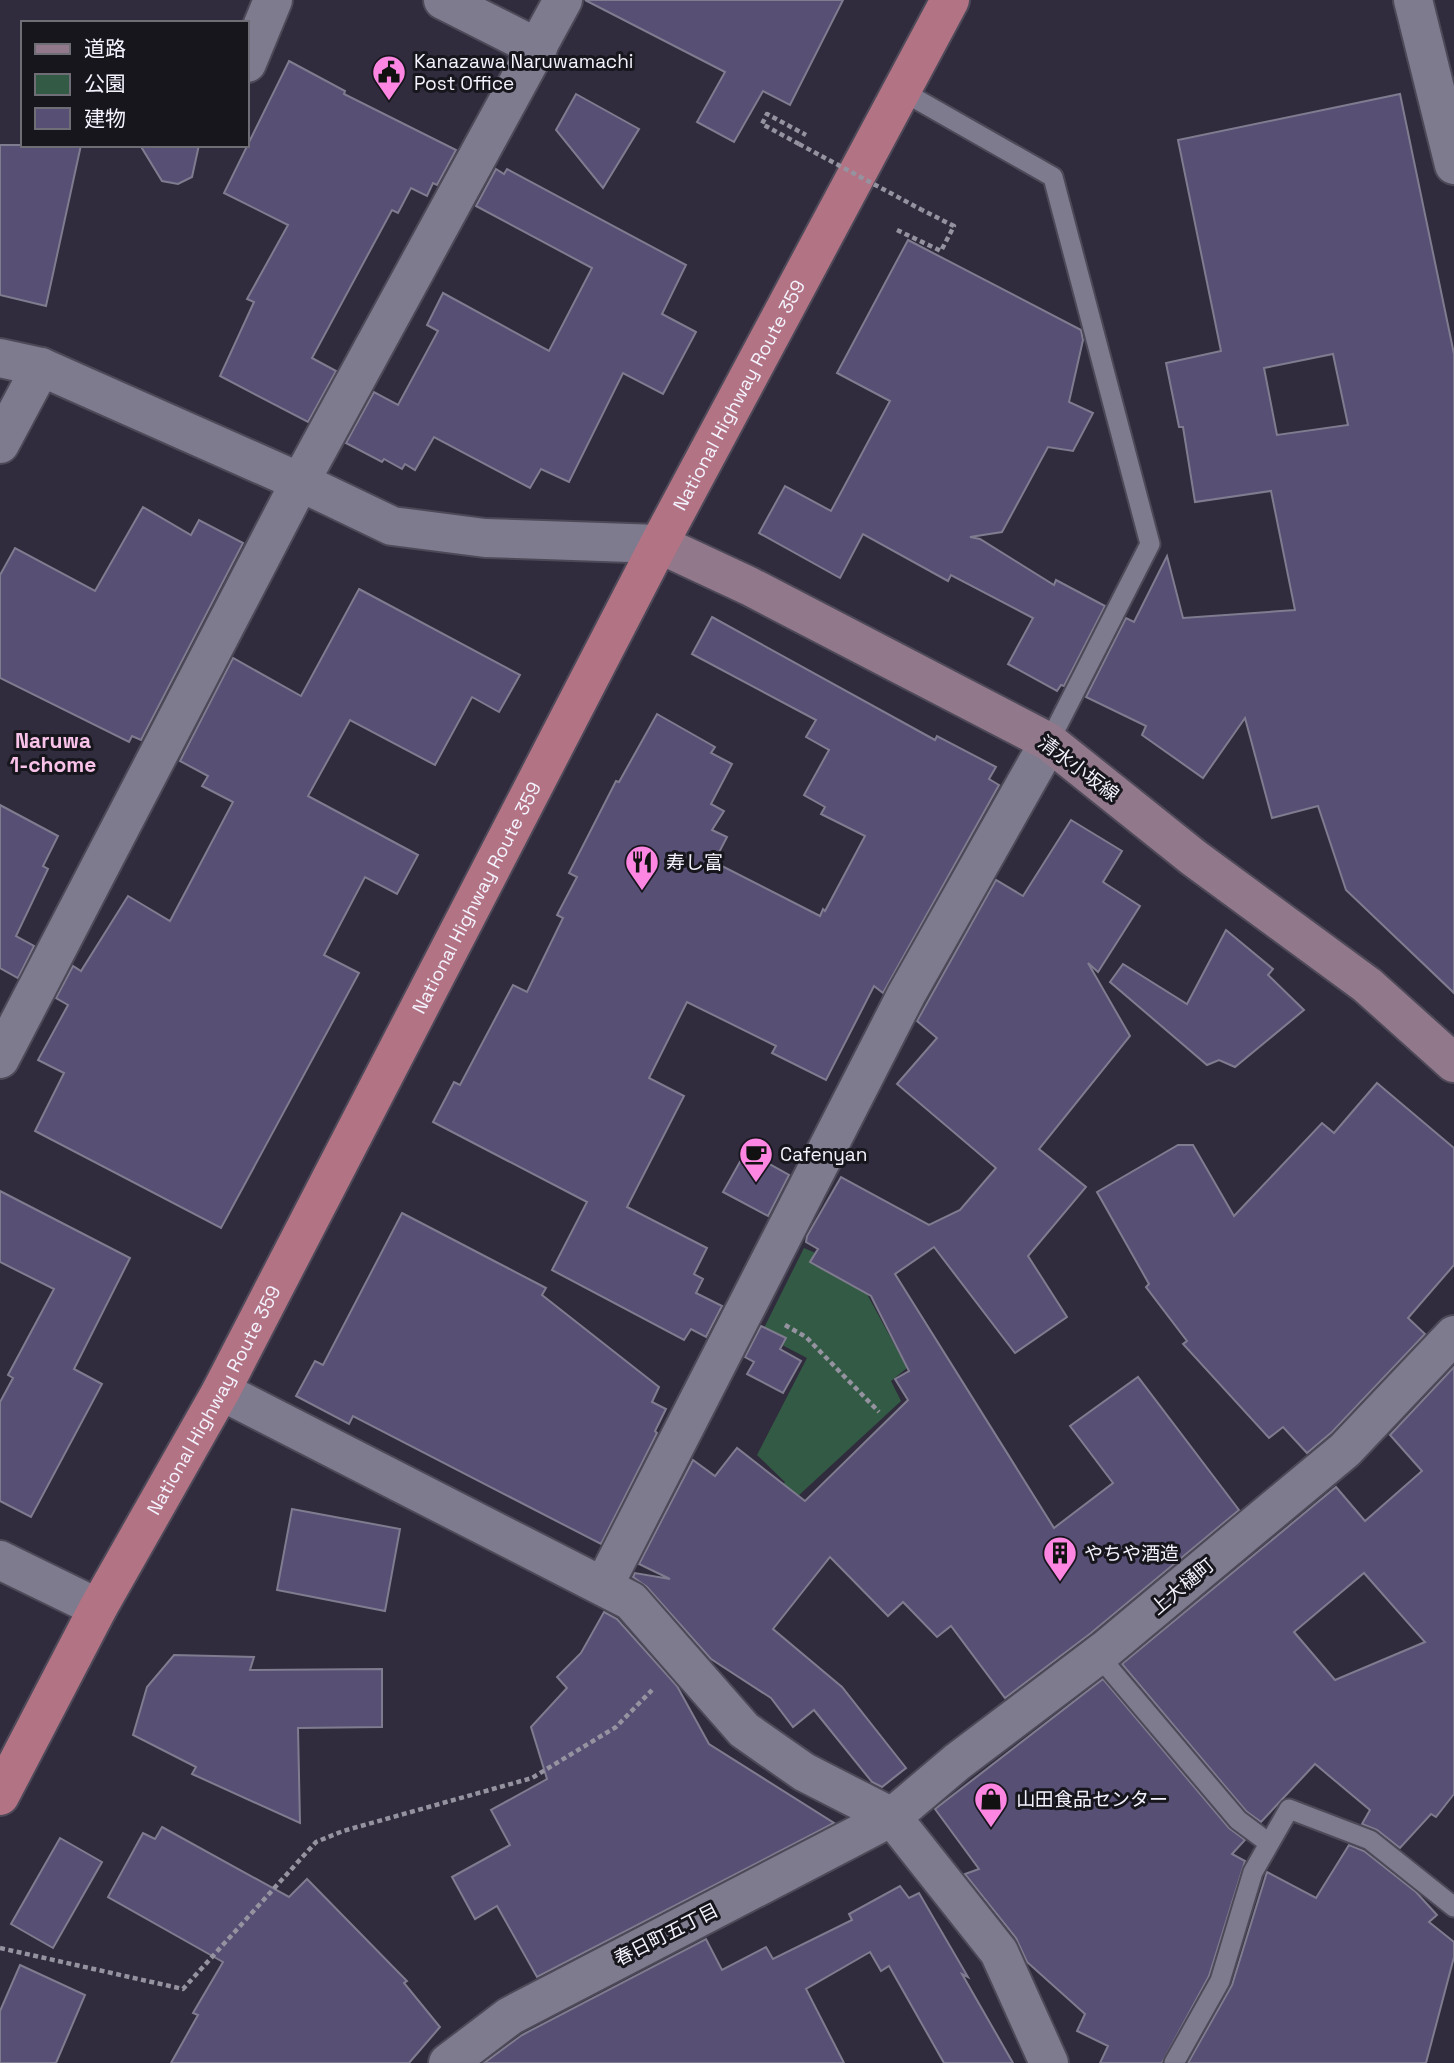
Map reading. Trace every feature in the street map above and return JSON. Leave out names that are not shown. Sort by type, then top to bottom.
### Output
[{"type":"highway","name":"National Highway Route 359","points":[[0,1796],[99,1608],[221,1391],[659,544],[950,0]]},
{"type":"main road","name":"清水小坂線","points":[[659,544],[749,586],[1049,742],[1194,858],[1367,985],[1454,1063]]},
{"type":"street","points":[[248,61],[273,0]]},
{"type":"street","points":[[443,0],[538,48]]},
{"type":"street","points":[[0,1059],[300,482],[564,0]]},
{"type":"street","points":[[1413,0],[1454,165]]},
{"type":"street","points":[[0,358],[41,367],[300,482],[392,526],[485,538],[659,544]]},
{"type":"street","points":[[0,444],[41,367]]},
{"type":"street","points":[[604,1585],[906,995],[1049,742]]},
{"type":"street","name":"上大樋町","points":[[892,1816],[957,1762],[1098,1654],[1345,1450],[1454,1335]]},
{"type":"street","points":[[221,1391],[631,1601],[744,1730],[804,1772],[892,1816],[999,1952],[1049,2063]]},
{"type":"street","points":[[0,1560],[99,1608]]},
{"type":"street","name":"春日町五丁目","points":[[449,2063],[510,2016],[892,1816]]},
{"type":"lane","points":[[902,91],[1053,177],[1148,533],[1150,544],[1049,742]]},
{"type":"lane","points":[[1098,1654],[1238,1820],[1269,1843]]},
{"type":"lane","points":[[1174,2063],[1220,1981],[1253,1872],[1289,1809],[1370,1840],[1454,1907]]},
{"type":"path","points":[[806,135],[767,114],[762,124],[954,226],[941,251],[897,230]]},
{"type":"path","points":[[747,1305],[806,1337],[879,1412]]},
{"type":"path","points":[[0,1948],[183,1989],[316,1842],[343,1830],[532,1778],[615,1727],[682,1659]]},
{"type":"green space","points":[[804,1248],[854,1270],[907,1368],[891,1381],[901,1401],[798,1496],[780,1522],[764,1509],[785,1482],[757,1455],[807,1358],[761,1334]]},
{"type":"building","points":[[585,0],[843,0],[790,105],[763,91],[734,142],[697,122],[725,72]]},
{"type":"building","points":[[289,61],[345,91],[344,94],[456,150],[437,185],[433,183],[427,196],[411,188],[398,213],[392,210],[312,358],[336,371],[308,422],[220,376],[254,302],[247,299],[288,225],[224,193]]},
{"type":"building","points":[[576,94],[639,129],[603,188],[556,130]]},
{"type":"building","points":[[1400,94],[1454,354],[1454,993],[1346,890],[1318,806],[1272,818],[1245,718],[1203,778],[1142,735],[1146,726],[1086,697],[1126,618],[1134,622],[1167,556],[1183,618],[1295,610],[1271,491],[1195,502],[1183,427],[1179,427],[1166,363],[1221,351],[1178,140]],"holes":[[[1333,354],[1348,425],[1277,435],[1264,368]]]},
{"type":"building","points":[[0,145],[81,147],[46,306],[0,295]]},
{"type":"building","points":[[141,147],[199,147],[192,177],[178,184],[162,181]]},
{"type":"building","points":[[496,169],[504,174],[507,169],[686,265],[662,314],[696,332],[663,394],[623,373],[569,482],[541,469],[530,488],[434,437],[415,470],[405,464],[402,469],[384,459],[382,462],[346,443],[374,392],[398,405],[438,331],[427,325],[443,293],[549,351],[592,268],[476,206]]},
{"type":"building","points":[[908,240],[1081,330],[1083,340],[1069,402],[1093,413],[1073,451],[1048,447],[1002,532],[970,537],[980,539],[1054,585],[1056,580],[1105,606],[1064,686],[1061,685],[1057,691],[1008,664],[1033,618],[951,575],[948,581],[863,534],[840,578],[759,533],[785,486],[831,511],[890,401],[837,373]]},
{"type":"building","points":[[143,507],[191,535],[199,520],[243,543],[141,740],[132,736],[129,742],[0,678],[0,575],[15,548],[95,591]]},
{"type":"building","points":[[359,589],[520,675],[499,712],[472,697],[435,765],[350,720],[308,796],[418,855],[397,894],[365,877],[324,955],[359,973],[221,1228],[35,1131],[64,1073],[38,1060],[68,1005],[56,998],[73,966],[81,971],[128,896],[170,921],[233,802],[202,786],[208,776],[180,761],[233,658],[301,696]]},
{"type":"building","points":[[712,617],[935,740],[937,736],[996,767],[989,779],[999,785],[883,993],[874,986],[826,1080],[772,1053],[776,1046],[687,1002],[649,1078],[684,1096],[627,1207],[707,1248],[694,1274],[703,1279],[696,1293],[722,1306],[706,1337],[691,1329],[684,1340],[552,1270],[587,1202],[433,1122],[454,1082],[460,1085],[513,985],[527,992],[563,918],[557,915],[577,877],[569,873],[616,781],[619,782],[657,714],[715,747],[711,753],[732,764],[711,804],[724,811],[712,830],[727,837],[714,862],[820,916],[823,909],[825,911],[865,836],[821,814],[825,807],[804,795],[829,750],[806,737],[816,720],[692,654]]},
{"type":"building","points":[[0,805],[58,836],[43,866],[48,869],[16,936],[34,946],[18,978],[0,968]]},
{"type":"building","points":[[1071,820],[1122,851],[1103,882],[1140,906],[1098,972],[1088,963],[1130,1036],[1039,1149],[1086,1187],[1028,1256],[1067,1317],[1015,1353],[934,1247],[895,1274],[1054,1528],[1113,1483],[1070,1426],[1138,1377],[1239,1510],[1091,1633],[1005,1698],[951,1626],[937,1637],[903,1602],[888,1616],[830,1557],[773,1629],[842,1687],[906,1768],[882,1787],[872,1782],[814,1710],[793,1727],[771,1698],[711,1659],[647,1587],[633,1577],[635,1573],[670,1579],[639,1564],[693,1460],[715,1476],[737,1448],[805,1501],[908,1400],[895,1379],[909,1371],[871,1296],[810,1262],[818,1249],[806,1242],[807,1236],[841,1177],[929,1225],[960,1210],[996,1168],[897,1084],[937,1038],[917,1021],[996,880],[1023,896]]},
{"type":"building","points":[[1226,930],[1273,969],[1268,975],[1304,1010],[1235,1067],[1219,1060],[1207,1065],[1110,982],[1123,964],[1187,1004]]},
{"type":"building","points":[[1377,1083],[1454,1148],[1454,1265],[1408,1318],[1425,1334],[1332,1432],[1307,1453],[1283,1427],[1269,1438],[1183,1344],[1187,1341],[1146,1287],[1149,1284],[1097,1192],[1178,1145],[1193,1145],[1234,1216],[1322,1123],[1334,1133]]},
{"type":"building","name":"Cafenyan","points":[[746,1151],[789,1175],[768,1216],[723,1192]]},
{"type":"building","points":[[0,1191],[130,1258],[74,1369],[102,1384],[31,1517],[0,1501],[0,1402],[13,1378],[8,1375],[54,1289],[0,1262]]},
{"type":"building","points":[[402,1213],[546,1288],[542,1295],[659,1387],[652,1402],[666,1409],[655,1431],[657,1433],[601,1544],[353,1416],[349,1424],[296,1396],[315,1361],[323,1365]]},
{"type":"building","points":[[761,1326],[786,1338],[780,1349],[801,1361],[783,1393],[747,1374],[754,1362],[745,1357]]},
{"type":"building","points":[[1454,1367],[1454,1794],[1436,1817],[1431,1814],[1400,1848],[1377,1830],[1362,1824],[1370,1810],[1315,1764],[1261,1822],[1246,1811],[1122,1664],[1336,1487],[1365,1521],[1422,1471],[1390,1435]],"holes":[[[1364,1573],[1425,1642],[1335,1680],[1294,1632]]]},
{"type":"building","points":[[292,1509],[400,1529],[385,1611],[277,1590]]},
{"type":"building","points":[[604,1612],[617,1619],[677,1686],[709,1744],[834,1823],[537,1977],[497,1906],[475,1919],[452,1877],[510,1845],[491,1810],[547,1779],[531,1727],[567,1688],[557,1677],[581,1653]]},
{"type":"building","points":[[174,1655],[254,1657],[250,1670],[382,1669],[382,1727],[298,1728],[300,1823],[192,1774],[196,1767],[133,1735],[147,1687]]},
{"type":"building","points":[[1103,1679],[1229,1828],[1245,1840],[1232,1854],[1245,1861],[1209,1976],[1162,2063],[1100,2063],[1108,2046],[1077,2031],[1085,2014],[1027,1962],[1016,1938],[965,1874],[979,1869],[935,1809]]},
{"type":"building","points":[[162,1827],[289,1897],[307,1879],[407,1981],[404,1983],[440,2027],[409,2063],[171,2063],[198,2015],[193,2013],[223,1962],[108,1897],[143,1833],[155,1839]]},
{"type":"building","points":[[60,1838],[102,1862],[53,1948],[11,1924]]},
{"type":"building","points":[[1349,1845],[1364,1851],[1416,1892],[1437,1915],[1429,1922],[1454,1942],[1454,1957],[1426,2063],[1188,2063],[1232,1985],[1267,1872],[1316,1898]]},
{"type":"building","points":[[900,1886],[909,1898],[919,1893],[968,1977],[962,1974],[1013,2063],[944,2063],[889,1966],[881,1971],[870,1952],[806,1989],[844,2063],[484,2063],[522,2035],[706,1939],[722,1970],[766,1947],[773,1959],[852,1920],[849,1914]]},
{"type":"building","points":[[20,1965],[85,1995],[56,2063],[0,2063],[0,2011]]},
{"type":"place","name":"Kanazawa Naruwamachi Post Office","points":[[389,102]]},
{"type":"place","name":"寿し富","points":[[642,892]]},
{"type":"place","name":"Cafenyan","points":[[756,1184]]},
{"type":"place","name":"やちや酒造","points":[[1060,1583]]},
{"type":"place","name":"山田食品センター","points":[[991,1829]]},
{"type":"district","name":"Naruwa 1-chome","points":[[53,753]]}]
